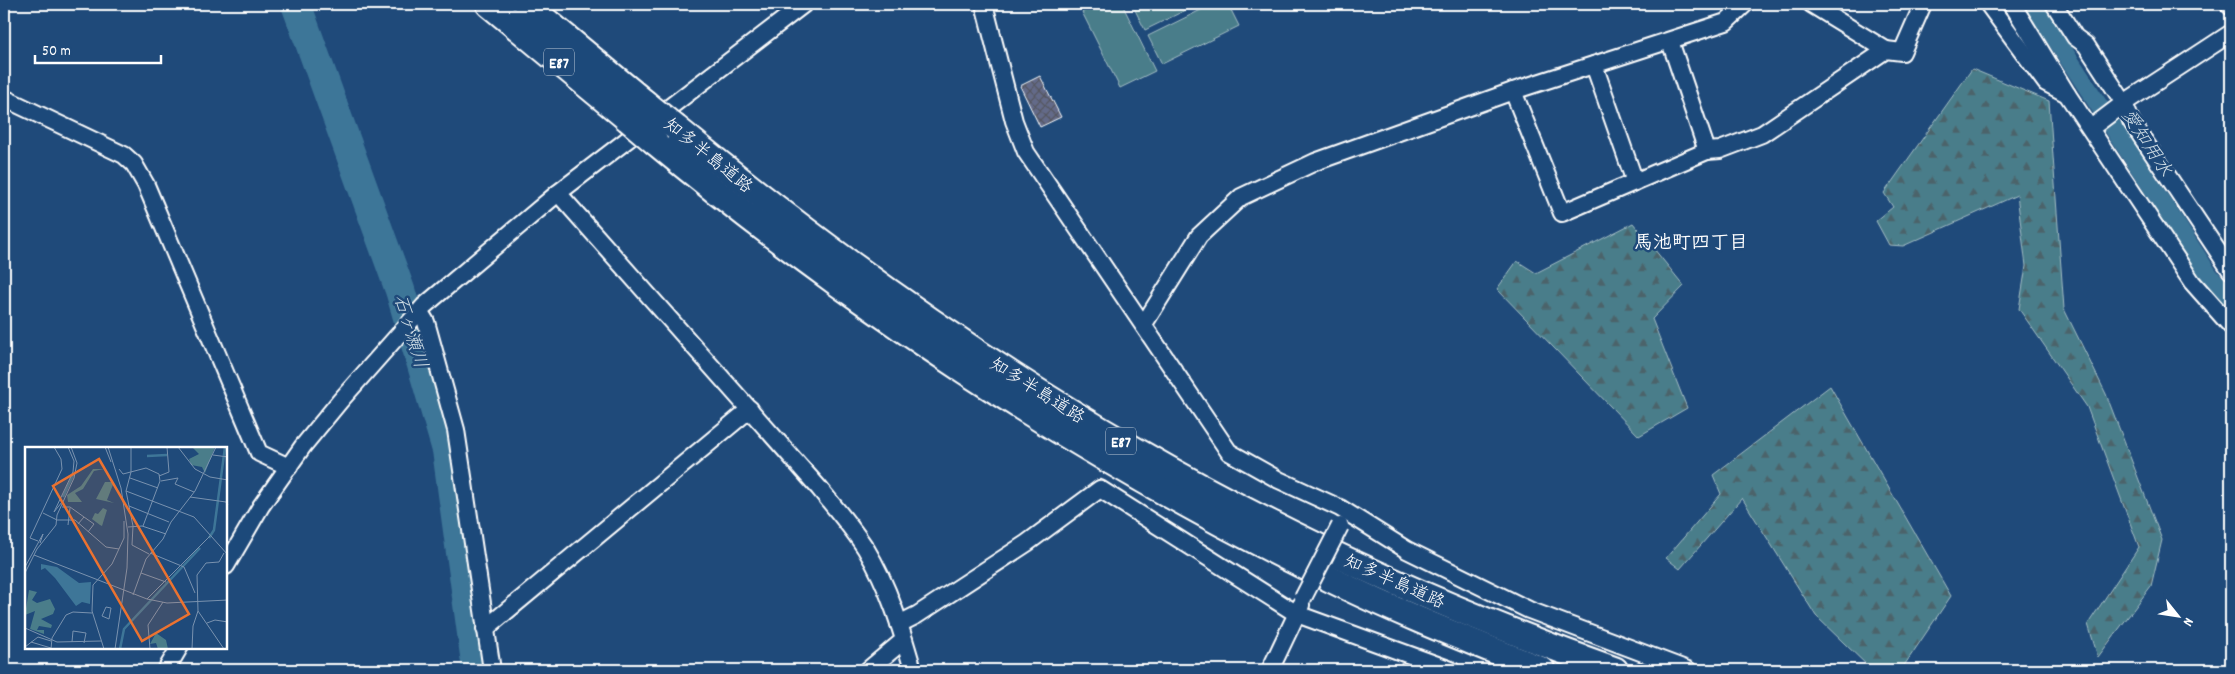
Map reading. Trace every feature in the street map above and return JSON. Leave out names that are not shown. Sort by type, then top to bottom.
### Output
[{"type":"highway","name":"知多半島道路","points":[[489,4],[636,110],[676,128],[766,200],[888,291],[998,366],[1137,451],[1248,512],[1348,561],[1454,607],[1615,670]]},
{"type":"highway","name":"知多半島道路","points":[[526,4],[636,110],[655,142],[749,217],[875,311],[985,386],[1124,471],[1236,532],[1339,584],[1542,670]]},
{"type":"street","points":[[228,563],[261,506],[289,467],[340,401],[400,332],[420,312],[558,193],[804,4]]},
{"type":"street","points":[[984,4],[1014,121],[1026,152],[1229,452],[1278,480],[1340,508],[1407,550],[1529,610],[1688,670]]},
{"type":"street","points":[[1144,324],[1199,236],[1240,197],[1316,162],[1513,91],[1726,22],[1745,4]]},
{"type":"street","points":[[1811,4],[1886,50],[1902,52],[1923,4]]},
{"type":"street","points":[[1988,4],[2046,83],[2067,94]]},
{"type":"street","points":[[2012,4],[2067,94],[2094,126],[2192,282],[2231,326]]},
{"type":"street","points":[[2054,4],[2075,37],[2086,45],[2120,106],[2231,270]]},
{"type":"street","points":[[2094,126],[2120,106],[2231,33]]},
{"type":"street","points":[[1670,41],[1707,151]]},
{"type":"street","points":[[1513,91],[1562,213],[1707,151],[1720,150],[1762,134],[1886,50]]},
{"type":"street","points":[[1594,65],[1635,182]]},
{"type":"street","points":[[4,98],[124,156],[134,164],[146,185],[259,453],[289,467]]},
{"type":"street","points":[[558,193],[820,488],[851,527],[879,572],[899,624],[913,670]]},
{"type":"street","points":[[420,312],[426,322],[456,430],[492,670]]},
{"type":"street","points":[[485,629],[750,410]]},
{"type":"street","points":[[899,624],[917,615],[1027,543],[1100,489],[1297,614],[1451,670]]},
{"type":"street","points":[[1270,670],[1340,526],[1340,508]]},
{"type":"street","points":[[868,670],[904,640]]},
{"type":"street","points":[[166,670],[178,649]]},
{"type":"green space","points":[[1100,4],[1122,4],[1155,71],[1120,88],[1082,12]]},
{"type":"green space","points":[[1132,4],[1198,4],[1145,30]]},
{"type":"green space","points":[[1213,4],[1228,4],[1239,26],[1162,64],[1148,36]]},
{"type":"green space","points":[[1972,69],[2049,101],[2064,309],[2106,394],[2162,540],[2151,586],[2098,657],[2088,624],[2139,547],[2087,407],[2019,309],[2026,266],[2017,195],[1903,246],[1889,245],[1876,221],[1893,207],[1884,193]]},
{"type":"green space","points":[[1633,223],[1684,286],[1652,319],[1687,408],[1639,436],[1497,289],[1517,261],[1536,273]]},
{"type":"green space","points":[[1830,386],[1951,596],[1901,670],[1872,670],[1816,616],[1742,498],[1680,569],[1666,558],[1721,494],[1713,475]]},
{"type":"building","points":[[1040,76],[1061,117],[1040,127],[1020,86]]},
{"type":"waterway","name":"石ヶ瀬川","points":[[296,4],[400,290],[447,450],[477,670]]},
{"type":"waterway","name":"愛知用水","points":[[2033,4],[2209,275],[2231,300]]},
{"type":"district","name":"馬池町四丁目","points":[[1691,241]]}]
